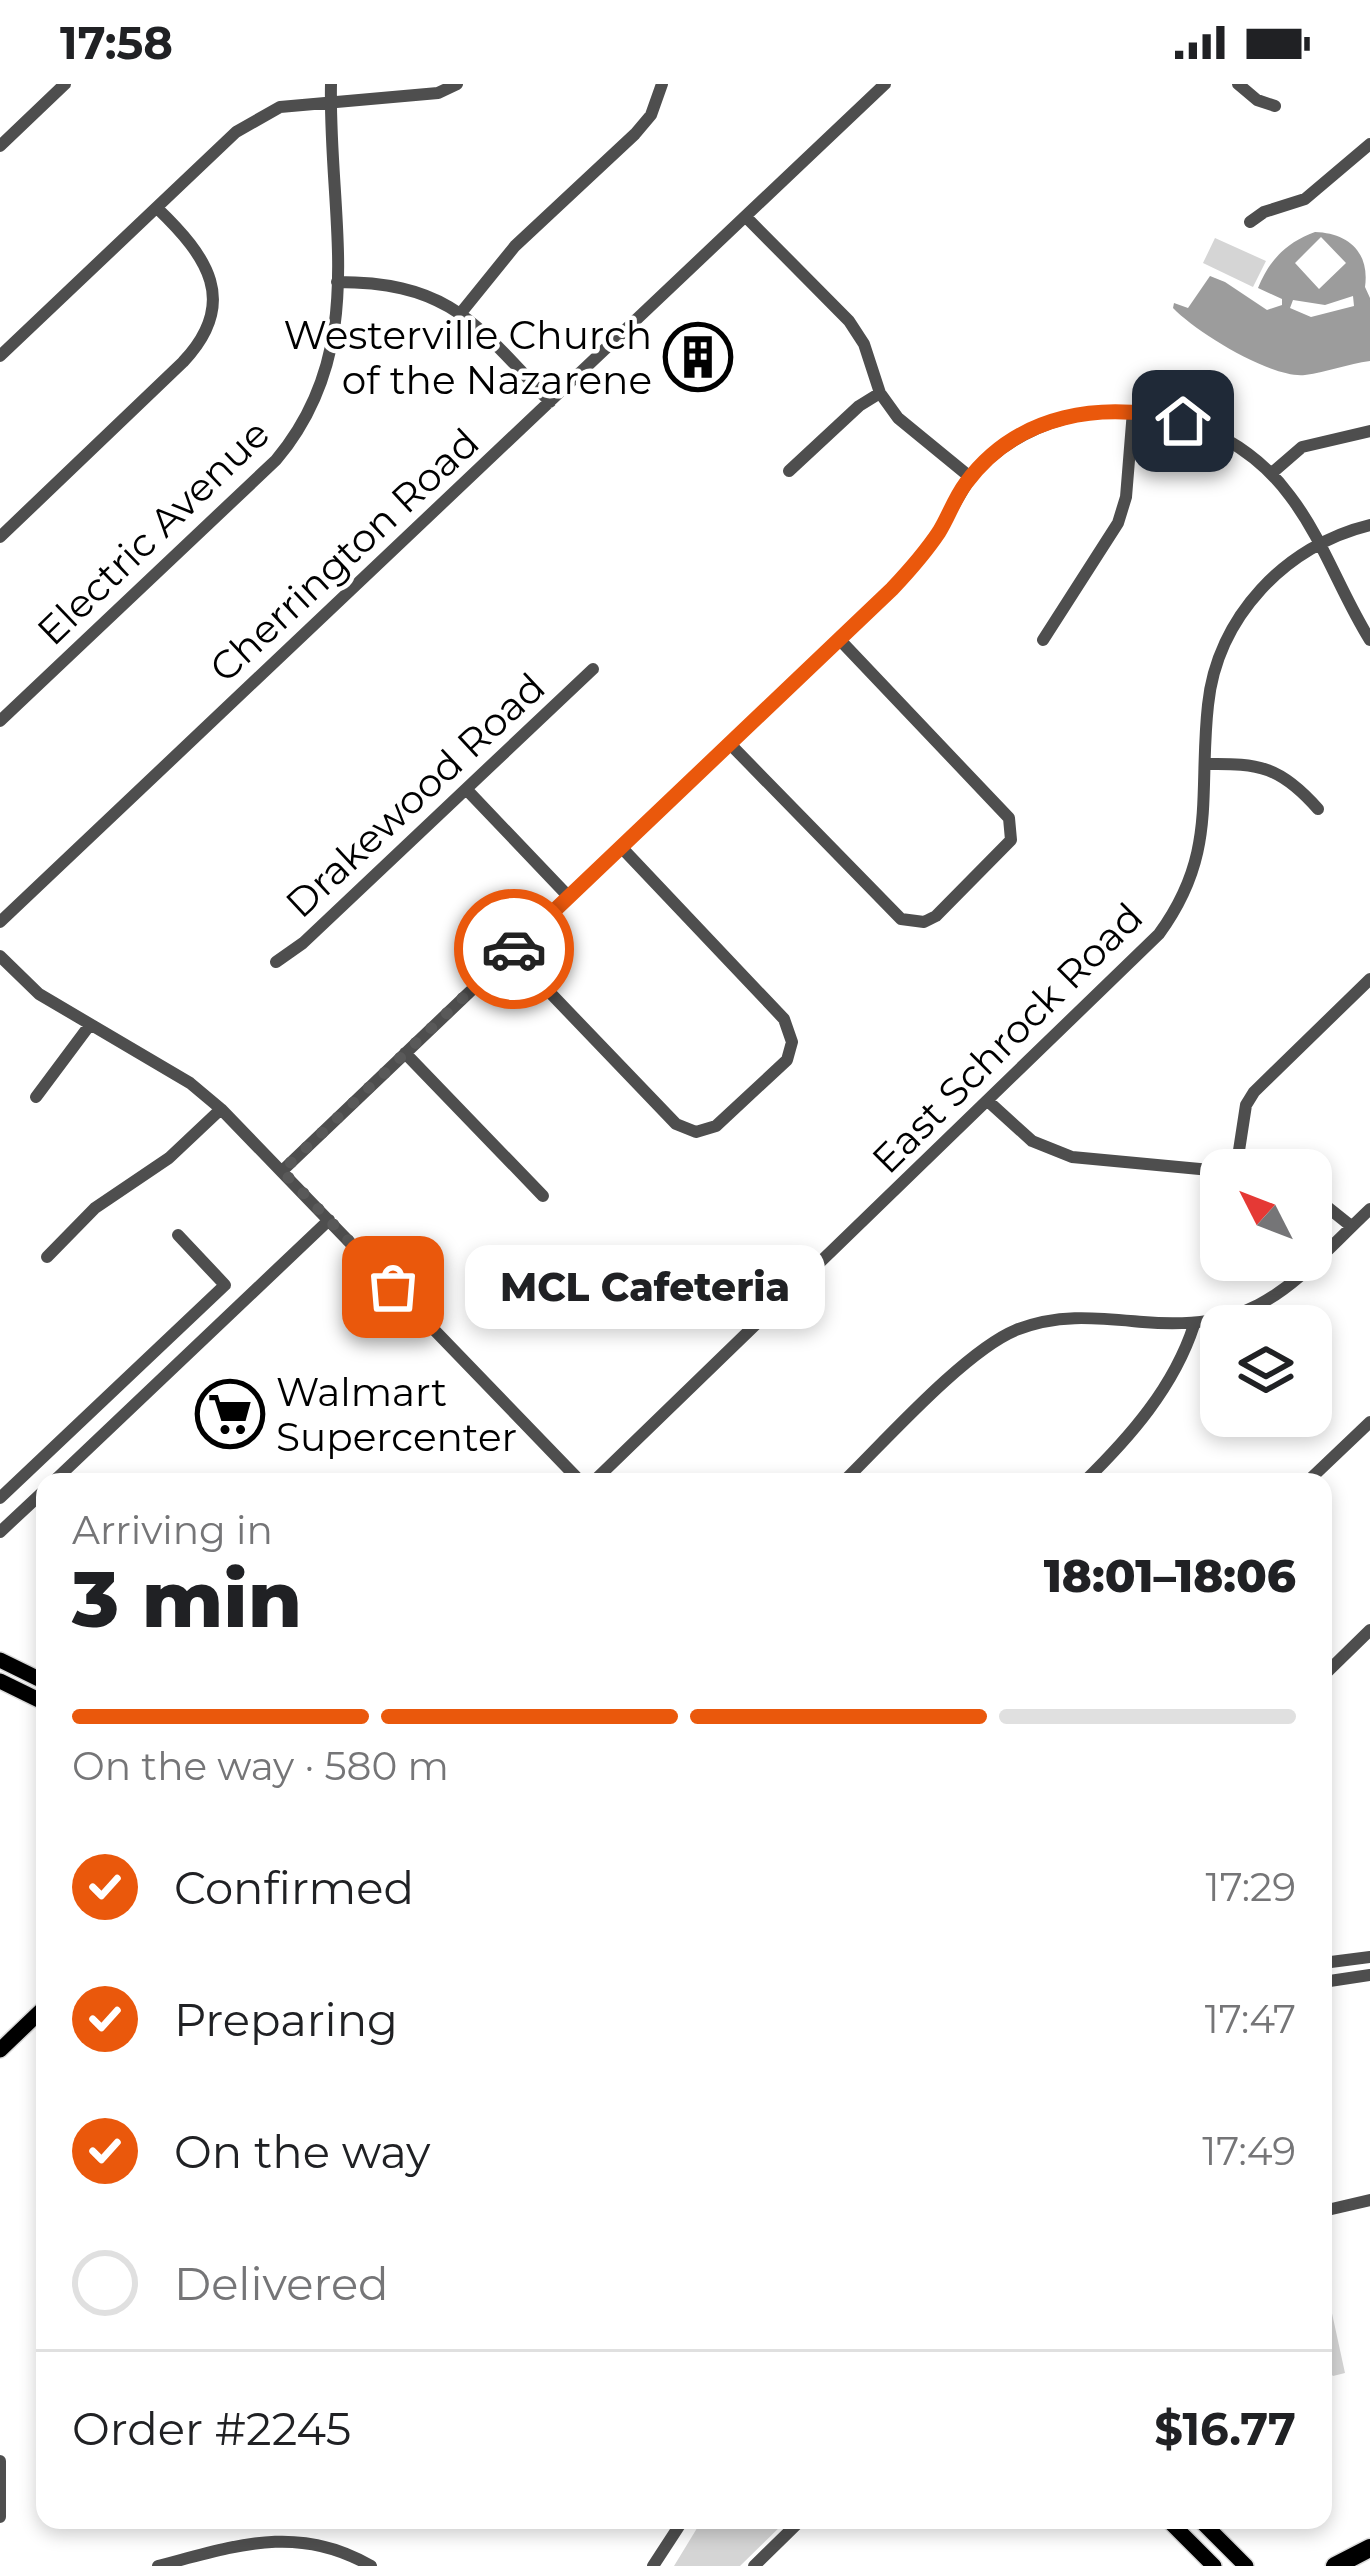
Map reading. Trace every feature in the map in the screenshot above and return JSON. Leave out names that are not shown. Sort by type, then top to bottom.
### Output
[{"type":"highway","points":[[1335,2566],[1370,2548]]},
{"type":"main road","points":[[0,1660],[36,1678]]},
{"type":"main road","points":[[0,1670],[36,1682]]},
{"type":"main road","points":[[0,1681],[36,1699]]},
{"type":"main road","points":[[0,2050],[36,2016]]},
{"type":"main road","points":[[1177,2529],[1214,2566]]},
{"type":"main road","points":[[1209,2529],[1246,2566]]},
{"type":"street","points":[[0,146],[65,84]]},
{"type":"street","name":"Electric Avenue","points":[[0,721],[184,549],[298,433],[318,397],[331,359],[338,282],[331,84]]},
{"type":"street","points":[[0,356],[236,132],[280,107],[438,93],[458,84]]},
{"type":"street","points":[[460,314],[503,258],[635,134],[651,115],[662,84]]},
{"type":"street","name":"Cherrington Road","points":[[0,922],[886,84]]},
{"type":"street","points":[[1238,84],[1257,100],[1275,106]]},
{"type":"street","points":[[1250,221],[1305,199],[1370,144]]},
{"type":"street","points":[[0,537],[183,362],[203,337],[212,306],[207,264],[157,208]]},
{"type":"street","points":[[746,218],[849,321],[864,344],[880,393],[898,418],[970,477]]},
{"type":"street","points":[[338,282],[401,286],[442,300],[485,334],[550,402]]},
{"type":"street","points":[[789,471],[859,406],[880,393]]},
{"type":"street","points":[[1043,640],[1118,523],[1126,497],[1133,411]]},
{"type":"street","points":[[282,1171],[839,639],[918,560],[970,477],[989,458],[1040,424],[1082,412],[1133,411],[1183,421],[1252,457],[1292,498],[1370,640]]},
{"type":"street","points":[[1272,473],[1303,447],[1370,430]]},
{"type":"street","name":"East Schrock Road","points":[[602,1473],[1147,950],[1174,914],[1201,849],[1208,703],[1230,632],[1257,592],[1317,544],[1370,525]]},
{"type":"street","points":[[730,744],[901,919],[924,922],[936,916],[1011,840],[1009,818],[839,639]]},
{"type":"street","name":"Drakewood Road","points":[[276,962],[303,943],[593,669]]},
{"type":"street","points":[[1206,764],[1272,770],[1295,783],[1318,809]]},
{"type":"street","points":[[467,790],[569,897]]},
{"type":"street","points":[[511,952],[676,1124],[696,1132],[716,1126],[787,1060],[792,1042],[784,1019],[622,848]]},
{"type":"street","points":[[0,956],[39,994],[190,1083],[221,1109],[572,1473]]},
{"type":"street","points":[[1239,1149],[1246,1105],[1254,1092],[1370,979]]},
{"type":"street","points":[[36,1097],[89,1026]]},
{"type":"street","points":[[406,1053],[543,1196]]},
{"type":"street","points":[[989,1102],[1032,1141],[1072,1157],[1200,1170]]},
{"type":"street","points":[[47,1257],[95,1208],[158,1167],[221,1109]]},
{"type":"street","points":[[852,1473],[963,1367],[1010,1333],[1067,1317],[1194,1325],[1223,1320],[1271,1300],[1370,1209]]},
{"type":"street","points":[[1332,1211],[1351,1226]]},
{"type":"street","points":[[62,1473],[328,1220]]},
{"type":"street","points":[[0,1498],[225,1285],[178,1235]]},
{"type":"street","points":[[1092,1473],[1145,1414],[1183,1359],[1194,1325]]},
{"type":"street","points":[[1316,1473],[1370,1422]]},
{"type":"street","points":[[0,1532],[36,1498]]},
{"type":"street","points":[[1332,1667],[1370,1630]]},
{"type":"street","points":[[1332,1964],[1370,1957]]},
{"type":"street","points":[[1332,1981],[1370,1975]]},
{"type":"street","points":[[1332,2209],[1370,2200]]},
{"type":"street","points":[[0,2461],[0,2516]]},
{"type":"street","points":[[653,2566],[677,2529]]},
{"type":"street","points":[[754,2566],[792,2529]]},
{"type":"street","points":[[158,2566],[269,2540],[313,2542],[350,2553],[371,2566]]},
{"type":"shaded area","points":[[1315,232],[1337,236],[1360,254],[1370,298],[1370,361],[1305,375],[1274,370],[1235,352],[1173,308],[1174,303],[1188,308],[1210,276],[1267,310],[1282,305],[1282,299],[1258,288],[1280,253]],"holes":[[[1321,237],[1346,263],[1319,289],[1295,263]],[[1353,296],[1354,306],[1311,317],[1290,308],[1293,300],[1325,305]]]},
{"type":"shaded area","points":[[1215,238],[1266,261],[1253,287],[1203,263]]},
{"type":"shaded area","points":[[1332,2313],[1345,2373],[1332,2375]]},
{"type":"shaded area","points":[[697,2529],[778,2529],[740,2566],[674,2566]]},
{"type":"way so far","points":[[393,1287],[282,1171],[514,949]]},
{"type":"place","name":"Westerville Church of the Nazarene","points":[[698,357]]},
{"type":"place","name":"MCL Cafeteria","points":[[393,1287]]},
{"type":"place","name":"Walmart Supercenter","points":[[230,1414]]},
{"type":"route","points":[[514,949],[892,589],[942,527],[970,477],[989,458],[1040,424],[1082,412],[1133,411],[1183,421]]}]
